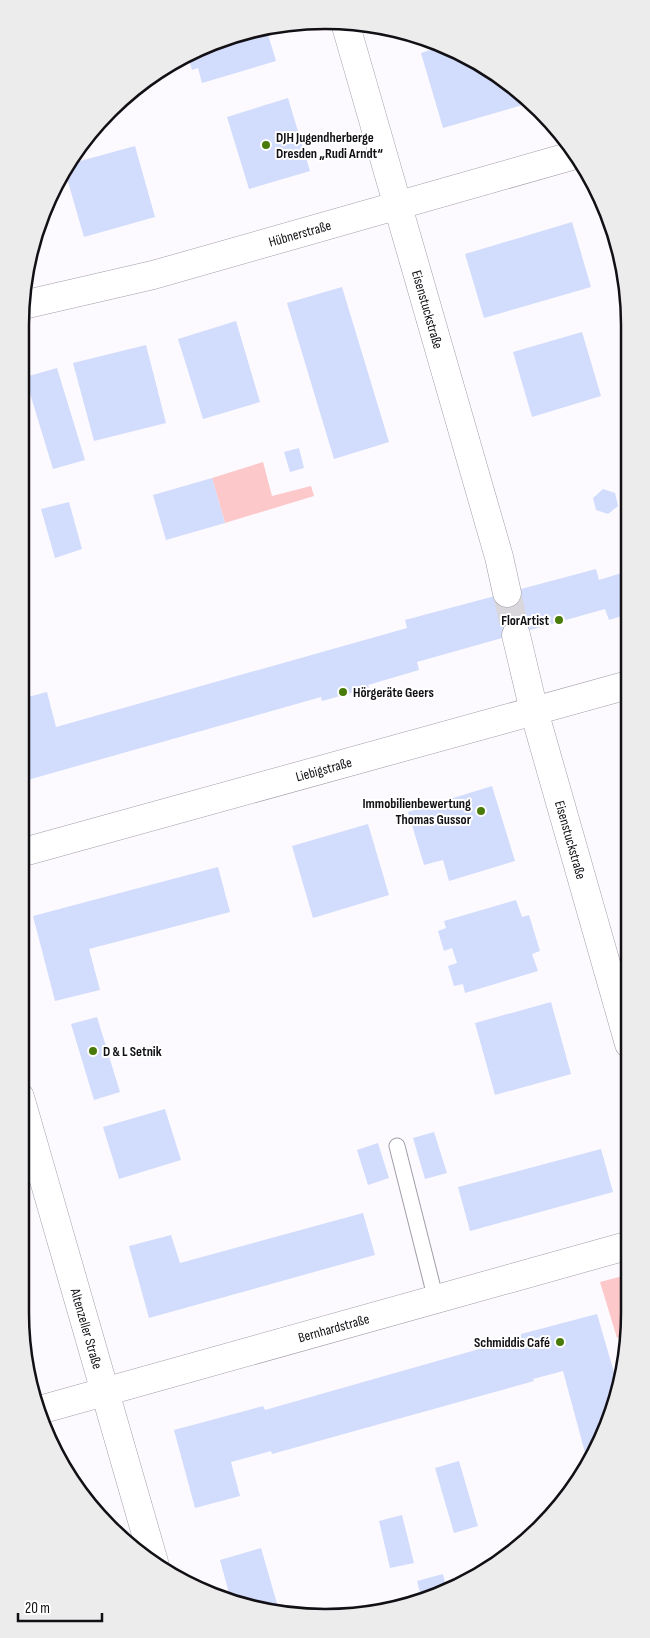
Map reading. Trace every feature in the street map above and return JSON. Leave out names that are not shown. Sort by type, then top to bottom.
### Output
[{"type":"street","name":"Eisenstuckstraße","points":[[347,29],[507,593]]},
{"type":"street","name":"Hübnerstraße","points":[[29,304],[153,275],[569,157]]},
{"type":"street","name":"Eisenstuckstraße","points":[[516,635],[534,711],[621,1016]]},
{"type":"street","name":"Liebigstraße","points":[[29,851],[621,687]]},
{"type":"street","name":"Altenzeller Straße","points":[[29,1128],[151,1553]]},
{"type":"street","name":"Bernhardstraße","points":[[44,1409],[621,1248]]},
{"type":"lane","points":[[397,1146],[436,1300]]},
{"type":"shaded area","points":[[263,462],[272,496],[311,486],[314,496],[225,523],[212,478]]},
{"type":"shaded area","points":[[621,1276],[621,1337],[617,1338],[600,1282]]},
{"type":"building","points":[[268,34],[276,61],[202,83],[198,68],[192,70],[189,61],[194,59],[230,44]]},
{"type":"building","points":[[433,49],[456,59],[490,79],[523,105],[443,128],[421,53]]},
{"type":"building","points":[[288,98],[310,171],[249,189],[227,117]]},
{"type":"building","points":[[135,146],[155,217],[84,237],[67,179],[78,162]]},
{"type":"building","points":[[572,222],[591,287],[484,318],[465,254]]},
{"type":"building","points":[[342,287],[389,442],[334,459],[287,303]]},
{"type":"building","points":[[236,321],[260,402],[203,419],[178,339]]},
{"type":"building","points":[[582,332],[601,396],[532,417],[513,352]]},
{"type":"building","points":[[146,345],[166,423],[94,441],[73,363]]},
{"type":"building","points":[[57,368],[85,460],[53,469],[29,390],[29,376]]},
{"type":"building","points":[[299,448],[304,468],[290,472],[284,452]]},
{"type":"building","points":[[212,478],[225,523],[166,540],[153,495]]},
{"type":"building","points":[[603,489],[615,493],[618,506],[608,514],[596,510],[593,498]]},
{"type":"building","points":[[69,502],[82,549],[55,558],[41,509]]},
{"type":"building","points":[[596,569],[599,580],[621,573],[621,616],[609,620],[605,609],[417,662],[419,670],[368,685],[369,688],[322,701],[321,697],[29,780],[29,697],[47,692],[56,727],[407,628],[405,620]]},
{"type":"building","points":[[492,786],[515,861],[449,881],[443,860],[424,865],[408,812]]},
{"type":"building","points":[[368,824],[389,895],[313,918],[292,846]]},
{"type":"building","points":[[218,867],[230,912],[89,949],[100,990],[55,1001],[33,916]]},
{"type":"building","points":[[516,900],[522,917],[529,915],[540,951],[532,954],[538,971],[465,993],[463,984],[454,986],[448,966],[457,963],[452,948],[444,951],[438,931],[446,928],[444,921]]},
{"type":"building","points":[[551,1002],[571,1074],[495,1095],[475,1023]]},
{"type":"building","name":"D & L Setnik","points":[[97,1017],[120,1092],[94,1100],[71,1024]]},
{"type":"building","points":[[165,1109],[181,1160],[119,1179],[103,1127]]},
{"type":"building","points":[[434,1132],[447,1173],[425,1179],[413,1138]]},
{"type":"building","points":[[378,1143],[389,1178],[368,1185],[357,1150]]},
{"type":"building","points":[[601,1149],[613,1192],[470,1231],[458,1187]]},
{"type":"building","points":[[363,1213],[375,1255],[149,1318],[129,1246],[171,1235],[180,1263]]},
{"type":"building","points":[[597,1314],[615,1375],[606,1408],[585,1454],[563,1371],[533,1379],[534,1381],[272,1454],[271,1451],[231,1462],[240,1496],[195,1508],[174,1430],[263,1406],[265,1410],[521,1337],[521,1334]]},
{"type":"building","points":[[459,1461],[478,1526],[454,1533],[435,1468]]},
{"type":"building","points":[[402,1515],[414,1563],[390,1568],[379,1521]]},
{"type":"building","points":[[261,1548],[278,1606],[229,1594],[220,1560]]},
{"type":"building","points":[[443,1574],[445,1584],[420,1594],[417,1581]]},
{"type":"tunnel","points":[[507,593],[516,635]]},
{"type":"place","name":"DJH Jugendherberge Dresden „Rudi Arndt“","points":[[266,145]]},
{"type":"place","name":"FlorArtist","points":[[559,620]]},
{"type":"place","name":"Hörgeräte Geers","points":[[343,692]]},
{"type":"place","name":"Immobilienbewertung Thomas Gussor","points":[[481,811]]},
{"type":"place","name":"D & L Setnik","points":[[93,1051]]},
{"type":"place","name":"Schmiddis Café","points":[[560,1342]]}]
